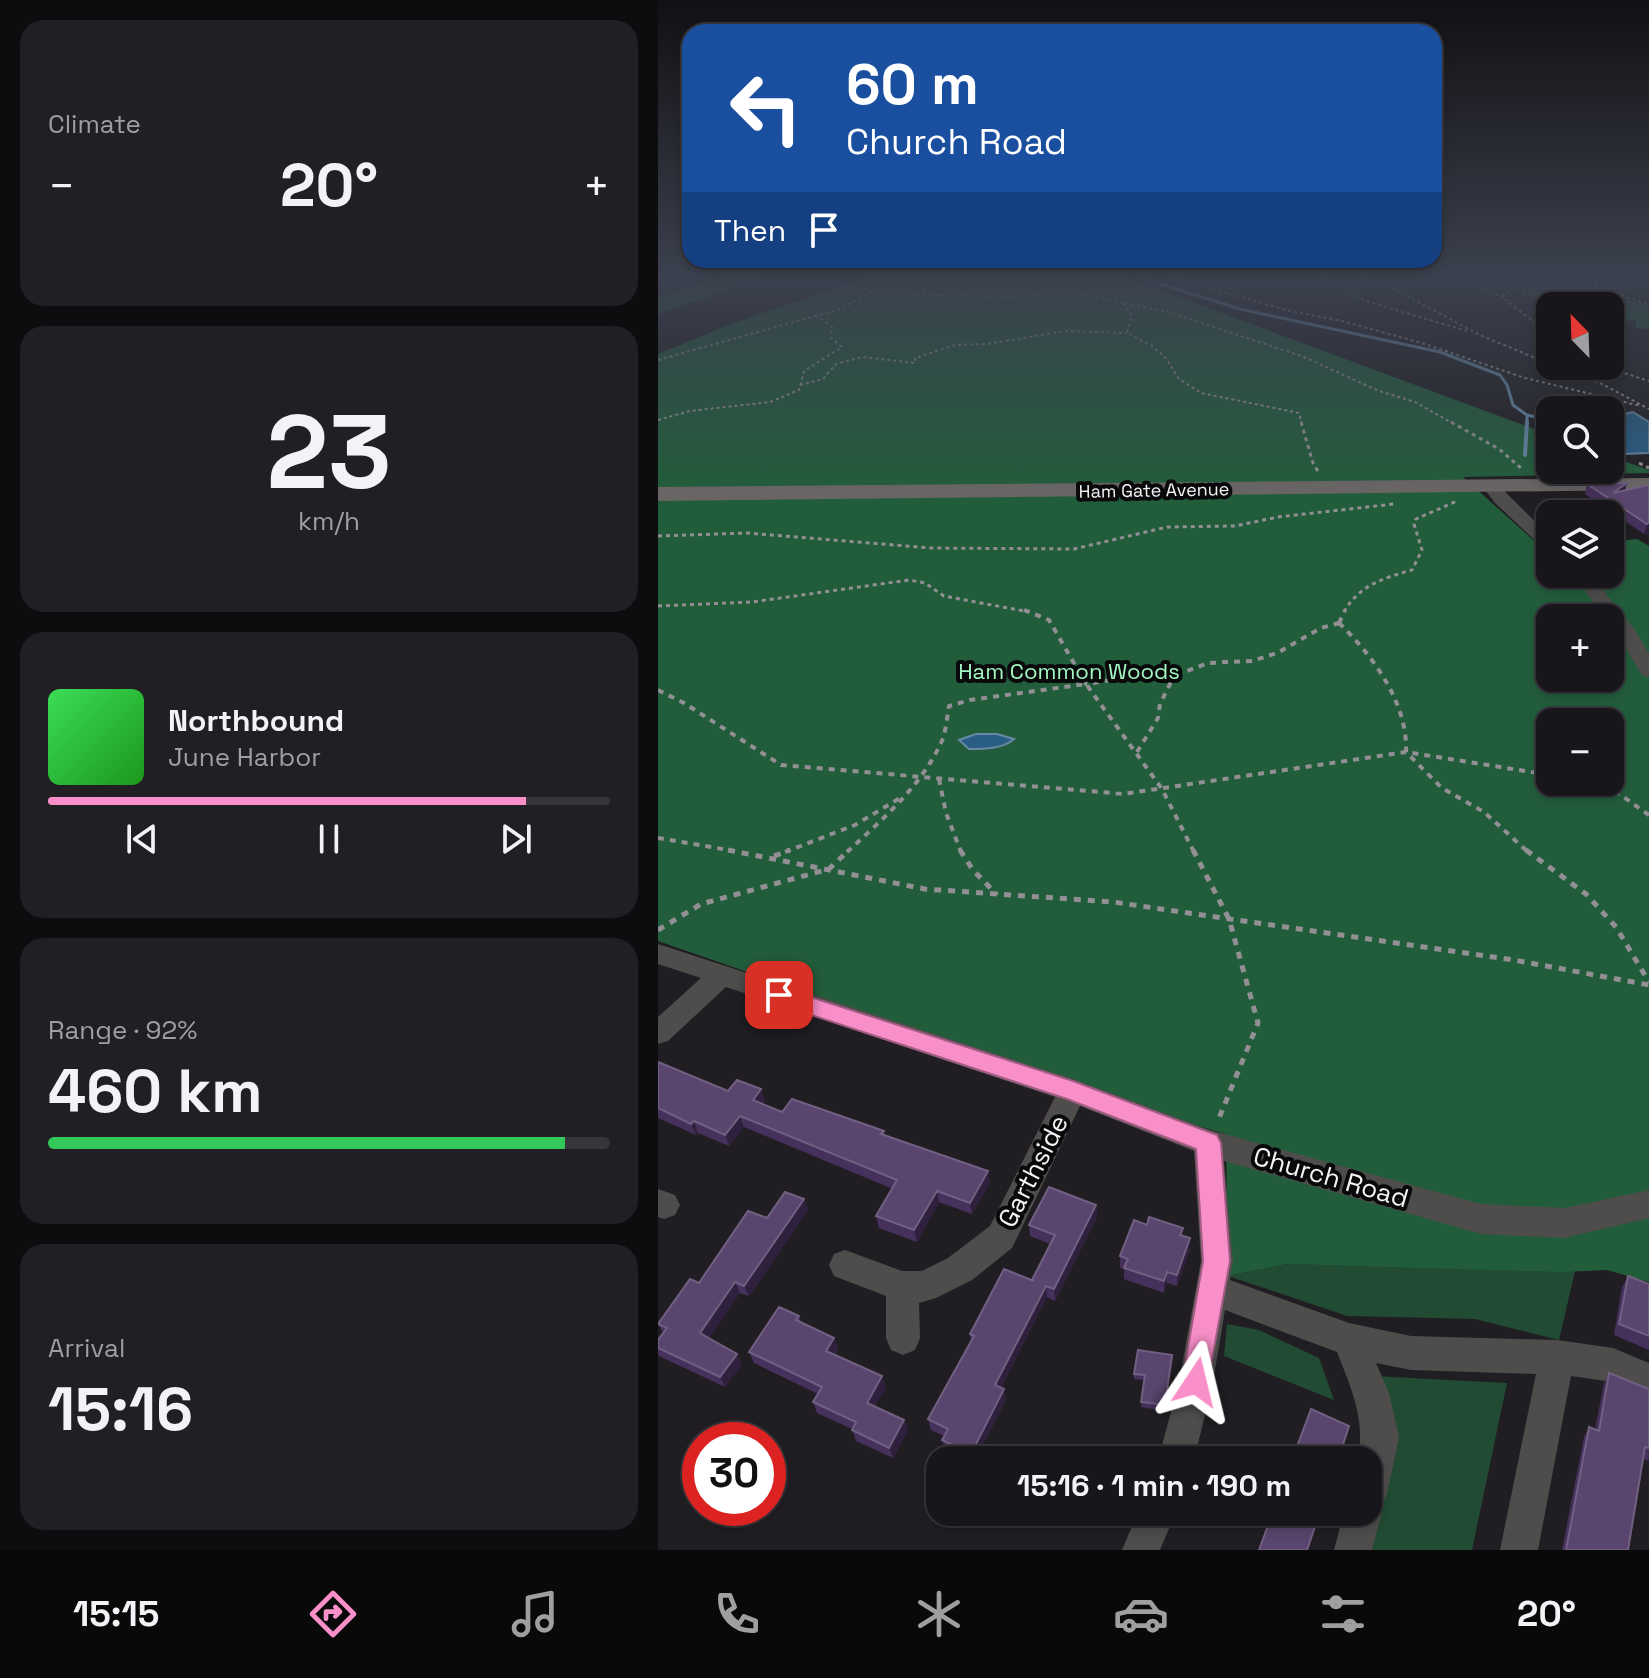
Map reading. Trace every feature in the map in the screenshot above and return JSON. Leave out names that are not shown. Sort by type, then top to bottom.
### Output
[{"type":"main road","name":"Ham Gate Avenue","points":[[658,494],[1649,484]]},
{"type":"street","points":[[1481,487],[1501,500],[1536,532]]},
{"type":"street","points":[[1592,588],[1628,634],[1649,671]]},
{"type":"street","name":"Church Road","points":[[658,954],[1073,1091],[1208,1143],[1481,1219],[1565,1223],[1649,1204]]},
{"type":"street","points":[[658,1033],[721,976]]},
{"type":"street","name":"Garthside","points":[[902,1287],[924,1287],[960,1269],[1001,1237],[1073,1091]]},
{"type":"street","points":[[1180,1446],[1196,1382],[1217,1261],[1208,1143]]},
{"type":"street","points":[[845,1265],[902,1287],[903,1338]]},
{"type":"street","points":[[1213,1290],[1349,1340],[1411,1353],[1557,1357],[1613,1365],[1649,1380]]},
{"type":"street","points":[[1349,1340],[1371,1393],[1381,1437],[1379,1446]]},
{"type":"street","points":[[1519,1550],[1557,1357]]},
{"type":"street","points":[[1141,1550],[1151,1526]]},
{"type":"street","points":[[1353,1550],[1359,1526]]},
{"type":"path","points":[[658,360],[699,348]]},
{"type":"path","points":[[658,420],[690,411],[770,402],[799,390],[804,371],[825,364],[832,353],[840,348]]},
{"type":"path","points":[[800,385],[823,379],[836,364],[862,357],[915,363],[915,358],[951,348]]},
{"type":"path","points":[[1155,348],[1166,358],[1179,379],[1201,393],[1299,413],[1313,463],[1325,482]]},
{"type":"path","points":[[1278,348],[1379,391],[1415,402],[1499,449],[1524,470]]},
{"type":"path","points":[[1438,348],[1525,378],[1649,409]]},
{"type":"path","points":[[1513,348],[1536,358]]},
{"type":"path","points":[[1624,373],[1649,381]]},
{"type":"path","points":[[1592,380],[1641,406]]},
{"type":"path","points":[[1639,463],[1649,468]]},
{"type":"path","points":[[1339,623],[1345,606],[1360,588],[1412,570],[1422,550],[1414,524],[1416,519],[1454,503],[1481,487]]},
{"type":"path","points":[[658,536],[747,533],[931,548],[1074,549],[1167,527],[1235,526],[1278,517],[1346,511],[1404,501]]},
{"type":"path","points":[[658,606],[752,603],[909,580],[925,583],[944,596],[1022,609],[1049,620],[1086,684],[1162,789],[1229,919],[1258,1023],[1208,1143]]},
{"type":"path","points":[[658,930],[701,904],[829,869],[920,777],[942,741],[949,706],[970,700],[1131,677],[1174,676],[1208,663],[1252,661],[1277,653],[1321,628],[1339,623]]},
{"type":"path","points":[[1339,623],[1355,637],[1394,700],[1406,726],[1406,752],[1442,788],[1484,812],[1529,853],[1586,894],[1616,927],[1649,983]]},
{"type":"path","points":[[1137,753],[1158,718],[1160,704],[1174,676]]},
{"type":"path","points":[[658,690],[684,703],[781,765],[1123,794],[1406,752],[1536,773]]},
{"type":"path","points":[[939,779],[943,810],[964,858],[971,872],[997,895]]},
{"type":"path","points":[[772,857],[855,825],[904,796]]},
{"type":"path","points":[[1622,796],[1649,815]]},
{"type":"path","points":[[658,838],[772,857],[925,889],[1113,902],[1514,960],[1649,983]]},
{"type":"green space","name":"Ham Common Woods","points":[[672,348],[1317,348],[1536,430],[1536,475],[1463,477],[1536,543],[1536,588],[1624,588],[1624,540],[1637,539],[1649,546],[1649,1282],[1607,1270],[1563,1272],[1288,1264],[1228,1276],[1226,1134],[1148,1111],[658,941],[658,354]]},
{"type":"green space","name":"Ham Common Woods","points":[[1624,461],[1649,470],[1649,473],[1624,474]]},
{"type":"green space","points":[[1288,1264],[1575,1271],[1559,1340],[1475,1319],[1347,1316],[1228,1276]]},
{"type":"green space","points":[[1227,1324],[1259,1330],[1319,1358],[1334,1400],[1224,1356]]},
{"type":"green space","points":[[1372,1376],[1507,1383],[1472,1550],[1363,1550],[1369,1526],[1382,1526],[1382,1472],[1388,1448]]},
{"type":"water","points":[[1633,412],[1649,422],[1649,453],[1624,454],[1624,414]]},
{"type":"water","points":[[976,734],[997,734],[1014,739],[999,747],[975,749],[969,749],[959,740]]},
{"type":"building","points":[[1627,483],[1613,493],[1649,485],[1649,523],[1624,509],[1624,500],[1611,500],[1587,484]]},
{"type":"building","points":[[658,1062],[728,1091],[737,1080],[761,1089],[753,1100],[782,1112],[792,1099],[988,1171],[970,1203],[937,1191],[914,1230],[876,1216],[897,1180],[740,1116],[725,1135],[694,1121],[691,1124],[658,1108]]},
{"type":"building","points":[[1049,1187],[1096,1205],[1054,1289],[1046,1286],[995,1385],[1004,1389],[975,1446],[954,1446],[942,1440],[948,1429],[928,1419],[974,1336],[970,1334],[1004,1269],[1034,1281],[1055,1235],[1029,1225]]},
{"type":"building","points":[[785,1192],[804,1199],[744,1286],[735,1282],[700,1333],[737,1354],[720,1377],[658,1348],[658,1340],[667,1328],[658,1324],[690,1279],[699,1283],[748,1211],[767,1218]]},
{"type":"building","points":[[1149,1217],[1183,1228],[1180,1235],[1190,1238],[1177,1275],[1167,1272],[1164,1281],[1124,1268],[1128,1259],[1120,1256],[1134,1220],[1147,1225]]},
{"type":"building","points":[[1628,1276],[1649,1284],[1649,1336],[1619,1324]]},
{"type":"building","points":[[779,1307],[799,1316],[796,1320],[834,1338],[826,1351],[882,1376],[867,1403],[904,1420],[889,1448],[852,1430],[856,1422],[813,1402],[822,1387],[749,1352]]},
{"type":"building","points":[[1138,1350],[1172,1355],[1165,1405],[1141,1402],[1145,1375],[1134,1374]]},
{"type":"building","points":[[1609,1373],[1649,1389],[1649,1448],[1645,1447],[1628,1550],[1566,1550],[1589,1427],[1599,1431]]},
{"type":"building","points":[[1311,1409],[1349,1426],[1343,1446],[1297,1446]]},
{"type":"building","points":[[1268,1526],[1315,1526],[1307,1550],[1259,1550]]},
{"type":"waterway","points":[[1423,348],[1500,375],[1507,385],[1513,405],[1527,415]]},
{"type":"waterway","points":[[1527,415],[1536,417]]},
{"type":"waterway","points":[[1527,415],[1527,422]]},
{"type":"waterway","points":[[1525,455],[1527,422]]},
{"type":"route","points":[[779,995],[1073,1091],[1208,1143],[1217,1261],[1196,1382]]}]
